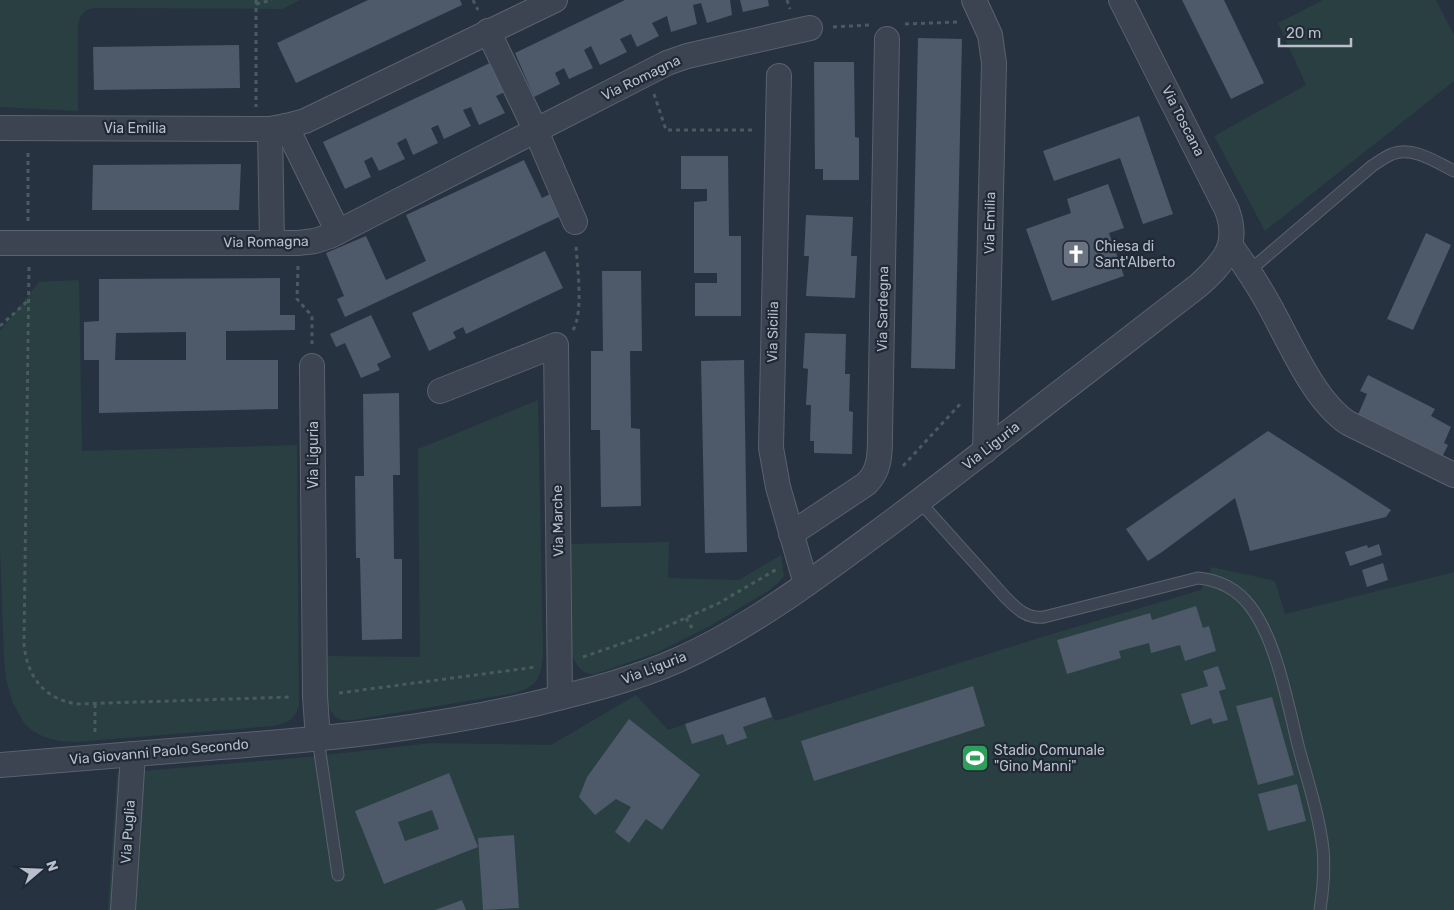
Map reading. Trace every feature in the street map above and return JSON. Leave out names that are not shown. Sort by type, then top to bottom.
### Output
[{"type":"street","name":"Via Emilia","points":[[0,128],[271,128],[304,120],[555,0]]},
{"type":"street","name":"Via Emilia","points":[[974,0],[990,35],[994,63],[985,451]]},
{"type":"street","name":"Via Toscana","points":[[1121,0],[1224,201],[1232,222],[1231,246]]},
{"type":"street","name":"Via Romagna","points":[[0,243],[298,243],[319,240],[667,63],[686,56],[810,28]]},
{"type":"street","points":[[488,31],[536,131],[575,222]]},
{"type":"street","name":"Via Sardegna","points":[[791,534],[866,484],[874,474],[878,463],[881,426],[887,39]]},
{"type":"street","name":"Via Sicilia","points":[[779,76],[771,448],[778,487],[806,584]]},
{"type":"street","points":[[271,128],[338,232]]},
{"type":"street","points":[[271,128],[272,243]]},
{"type":"street","points":[[1231,246],[1249,271],[1314,386],[1333,412],[1348,423],[1454,475]]},
{"type":"street","name":"Via Liguria","points":[[312,366],[315,696],[318,739],[451,722],[620,682],[678,660],[725,636],[806,584],[985,451],[1199,285],[1220,264],[1231,246]]},
{"type":"street","points":[[440,392],[556,345]]},
{"type":"street","name":"Via Marche","points":[[556,345],[560,697]]},
{"type":"street","name":"Via Giovanni Paolo Secondo","points":[[0,765],[318,739]]},
{"type":"street","name":"Via Puglia","points":[[123,910],[133,754]]},
{"type":"lane","points":[[1249,271],[1372,166],[1393,154],[1410,152],[1425,156],[1454,171]]},
{"type":"lane","points":[[920,501],[1010,602],[1021,612],[1032,617],[1044,617],[1198,578],[1216,581],[1238,593],[1245,600],[1264,628],[1275,656],[1319,826],[1324,861],[1320,910]]},
{"type":"lane","points":[[318,739],[338,875]]},
{"type":"path","points":[[256,2],[260,0]]},
{"type":"path","points":[[256,2],[272,0]]},
{"type":"path","points":[[256,2],[271,128]]},
{"type":"path","points":[[648,73],[666,130],[778,130]]},
{"type":"path","points":[[28,128],[28,226]]},
{"type":"path","points":[[556,345],[572,332],[578,316],[575,222]]},
{"type":"path","points":[[298,243],[297,299],[312,316],[312,366]]},
{"type":"path","points":[[29,261],[24,643],[28,666],[33,676],[48,693],[60,700],[78,704],[315,696],[542,666]]},
{"type":"path","points":[[0,326],[30,298]]},
{"type":"path","points":[[582,658],[652,633],[719,603],[784,565]]},
{"type":"green space","points":[[0,0],[300,0],[282,9],[96,8],[86,11],[81,15],[78,26],[78,111],[0,107]]},
{"type":"green space","points":[[1323,0],[1436,0],[1454,35],[1454,81],[1265,231],[1214,136],[1306,85],[1278,23]]},
{"type":"green space","points":[[79,280],[82,451],[297,445],[299,705],[296,714],[287,722],[274,726],[75,742],[59,741],[44,737],[31,730],[24,723],[12,701],[6,679],[4,659],[0,547],[0,331],[39,282]]},
{"type":"green space","points":[[538,400],[543,654],[541,670],[536,681],[526,689],[510,694],[353,720],[340,720],[334,716],[328,704],[328,656],[420,657],[418,449]]},
{"type":"green space","points":[[669,542],[668,578],[739,580],[781,555],[784,576],[768,591],[710,626],[656,653],[595,674],[586,673],[577,665],[571,653],[570,544]]},
{"type":"green space","points":[[1212,567],[1275,581],[1285,614],[1454,572],[1454,910],[108,910],[117,773],[308,757],[431,743],[551,745],[636,695],[668,730],[765,697],[775,721],[1042,637],[1201,590]]},
{"type":"building","points":[[368,0],[460,0],[462,5],[296,83],[277,43]]},
{"type":"building","points":[[625,0],[730,0],[732,15],[707,23],[701,3],[693,5],[697,24],[671,32],[667,16],[652,23],[659,36],[637,47],[631,34],[620,39],[627,52],[600,65],[591,46],[584,50],[593,68],[569,79],[564,68],[555,73],[560,84],[534,97],[515,53]]},
{"type":"building","points":[[740,0],[768,0],[769,6],[743,12]]},
{"type":"building","points":[[1182,0],[1224,0],[1264,83],[1231,99]]},
{"type":"building","points":[[918,38],[962,39],[955,369],[911,368]]},
{"type":"building","points":[[239,45],[240,88],[94,90],[93,47]]},
{"type":"building","points":[[492,62],[505,92],[496,96],[505,113],[479,125],[471,107],[463,110],[471,126],[444,139],[438,125],[431,128],[438,143],[413,155],[406,138],[397,143],[405,159],[379,171],[372,157],[364,161],[371,177],[345,189],[323,142]]},
{"type":"building","points":[[814,62],[854,62],[855,137],[859,138],[859,180],[823,180],[823,169],[815,169]]},
{"type":"building","points":[[1139,116],[1173,214],[1143,224],[1120,158],[1054,181],[1043,151]]},
{"type":"building","points":[[681,156],[728,156],[729,236],[741,236],[741,316],[695,316],[695,283],[717,283],[717,273],[694,273],[694,202],[707,201],[707,189],[681,189]]},
{"type":"building","points":[[524,160],[542,198],[550,194],[561,216],[345,317],[337,299],[344,296],[326,253],[366,236],[386,280],[426,261],[406,215]]},
{"type":"building","points":[[241,164],[239,210],[92,210],[93,165]]},
{"type":"building","name":"Chiesa di Sant'Alberto","points":[[1108,184],[1124,228],[1109,233],[1124,276],[1052,301],[1026,229],[1071,213],[1067,199]]},
{"type":"building","points":[[806,215],[853,217],[851,256],[857,256],[855,298],[806,296],[809,256],[804,256]]},
{"type":"building","points":[[1426,233],[1451,245],[1413,330],[1387,319]]},
{"type":"building","points":[[545,251],[563,288],[466,334],[463,327],[453,332],[456,338],[429,351],[412,313]]},
{"type":"building","points":[[602,271],[641,271],[642,351],[630,351],[631,428],[640,429],[641,506],[601,507],[600,430],[591,430],[591,351],[603,351]]},
{"type":"building","points":[[280,278],[280,315],[295,315],[295,330],[226,331],[226,360],[278,360],[278,409],[99,413],[99,360],[84,360],[84,322],[99,321],[99,279]],"holes":[[[186,332],[186,360],[115,360],[116,333]]]},
{"type":"building","points":[[371,315],[391,357],[377,364],[380,370],[361,378],[345,343],[336,347],[330,334]]},
{"type":"building","points":[[805,333],[846,334],[845,374],[850,374],[849,411],[853,412],[852,454],[814,453],[814,441],[810,441],[811,405],[806,405],[808,369],[803,368]]},
{"type":"building","points":[[744,360],[747,552],[705,553],[701,361]]},
{"type":"building","points":[[1368,375],[1435,409],[1431,416],[1451,427],[1444,443],[1448,445],[1441,459],[1357,417],[1367,394],[1360,391]]},
{"type":"building","points":[[399,393],[400,475],[393,475],[394,559],[402,559],[402,639],[362,640],[360,558],[356,558],[355,476],[364,476],[363,394]]},
{"type":"building","points":[[1268,431],[1391,510],[1386,517],[1250,551],[1235,498],[1148,561],[1126,529]]},
{"type":"building","points":[[1379,544],[1382,555],[1350,566],[1345,552],[1367,545],[1368,548]]},
{"type":"building","points":[[1383,563],[1388,580],[1367,587],[1362,570]]},
{"type":"building","points":[[1196,606],[1203,628],[1209,626],[1216,651],[1185,661],[1180,645],[1151,653],[1149,643],[1119,651],[1121,658],[1067,674],[1057,640],[1150,613],[1152,620]]},
{"type":"building","points":[[1218,666],[1226,689],[1219,691],[1228,720],[1213,724],[1211,718],[1191,725],[1181,694],[1208,686],[1203,671]]},
{"type":"building","points":[[973,686],[985,726],[814,781],[801,741]]},
{"type":"building","points":[[765,697],[772,717],[743,727],[747,738],[727,745],[723,734],[692,744],[685,724]]},
{"type":"building","points":[[1272,697],[1294,775],[1258,785],[1236,706]]},
{"type":"building","points":[[629,719],[700,775],[662,830],[646,819],[629,843],[615,832],[631,807],[616,799],[595,815],[579,797],[587,777]]},
{"type":"building","points":[[449,773],[478,847],[384,884],[355,811]],"holes":[[[432,810],[439,829],[405,841],[398,822]]]},
{"type":"building","points":[[1297,784],[1306,821],[1268,831],[1258,794]]},
{"type":"building","points":[[514,835],[519,908],[483,910],[478,838]]},
{"type":"building","points":[[462,900],[466,910],[435,910]]},
{"type":"place","name":"Chiesa di Sant'Alberto","points":[[1076,254]]},
{"type":"place","name":"Stadio Comunale \"Gino Manni\"","points":[[975,758]]}]
